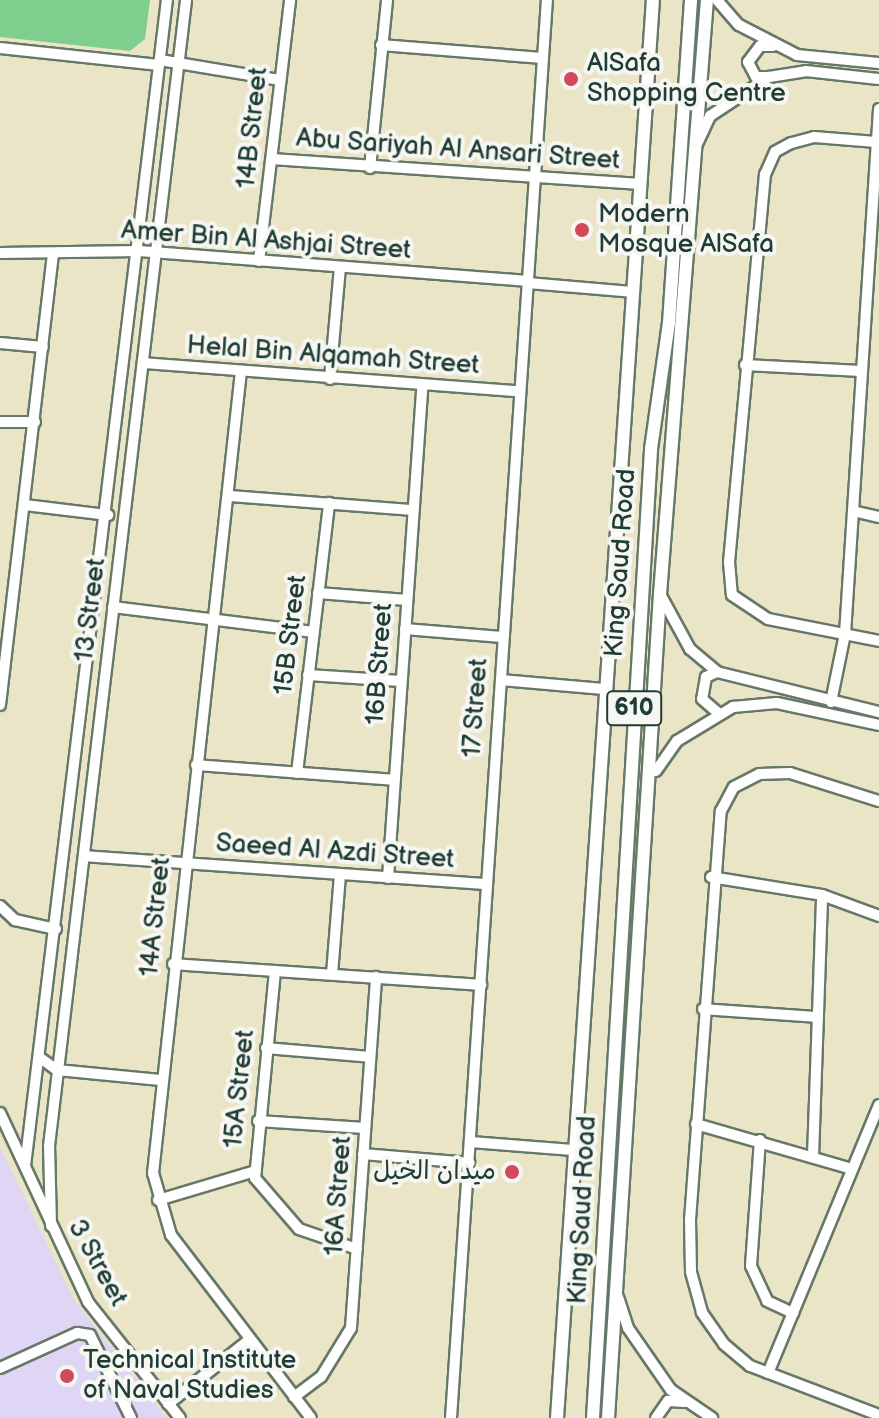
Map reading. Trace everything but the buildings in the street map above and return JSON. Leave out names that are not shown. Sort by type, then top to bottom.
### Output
[{"type":"main road","name":"King Saud Road","points":[[557,1418],[653,0]]},
{"type":"main road","name":"King Saud Road","points":[[593,1418],[651,449],[669,323],[691,0]]},
{"type":"main road","points":[[608,1418],[660,594],[707,0]]},
{"type":"street","name":"13 Street","points":[[27,1170],[108,515],[167,0]]},
{"type":"street","name":"13 Street","points":[[51,1226],[48,1159],[57,1070],[186,0]]},
{"type":"street","name":"14B Street","points":[[259,261],[290,0]]},
{"type":"street","points":[[370,168],[387,0]]},
{"type":"street","name":"17 Street","points":[[451,1418],[547,0]]},
{"type":"street","points":[[717,0],[739,25],[775,47]]},
{"type":"street","points":[[381,45],[542,58]]},
{"type":"street","points":[[879,63],[760,46],[748,62],[756,77],[806,71],[879,79]]},
{"type":"street","points":[[0,48],[159,63],[178,69],[280,80]]},
{"type":"street","points":[[698,142],[710,116],[769,77]]},
{"type":"street","points":[[831,702],[845,634],[879,109]]},
{"type":"street","points":[[876,142],[814,137],[775,152],[758,205],[732,595],[786,625],[879,641]]},
{"type":"street","name":"Abu Sariyah Al Ansari Street","points":[[273,159],[370,168],[535,174],[639,184]]},
{"type":"street","name":"Amer Bin Al Ashjai Street","points":[[0,253],[53,256],[156,252],[632,292]]},
{"type":"street","points":[[0,703],[53,256]]},
{"type":"street","points":[[330,379],[340,267]]},
{"type":"street","points":[[866,298],[879,300]]},
{"type":"street","points":[[0,343],[43,347]]},
{"type":"street","name":"Helal Bin Alqamah Street","points":[[143,363],[422,387],[519,391]]},
{"type":"street","points":[[745,365],[861,371]]},
{"type":"street","name":"14A Street","points":[[241,371],[217,620],[183,865],[161,1080],[158,1200],[171,1235],[311,1418]]},
{"type":"street","name":"16B Street","points":[[388,878],[422,387]]},
{"type":"street","points":[[0,422],[35,422]]},
{"type":"street","points":[[230,496],[413,510]]},
{"type":"street","name":"15B Street","points":[[297,773],[329,503]]},
{"type":"street","points":[[25,505],[108,515]]},
{"type":"street","points":[[853,511],[879,517]]},
{"type":"street","points":[[318,593],[407,600]]},
{"type":"street","points":[[660,594],[690,649],[717,672],[879,712]]},
{"type":"street","points":[[113,607],[313,632]]},
{"type":"street","points":[[405,629],[502,637]]},
{"type":"street","points":[[717,672],[701,689],[705,706],[719,714]]},
{"type":"street","points":[[308,675],[401,681]]},
{"type":"street","points":[[501,680],[604,689]]},
{"type":"street","points":[[656,771],[677,741],[719,714],[777,703],[879,725]]},
{"type":"street","points":[[196,765],[394,780]]},
{"type":"street","points":[[876,1413],[768,1373],[724,1344],[702,1312],[691,1272],[696,1124],[711,877],[721,811],[734,787],[759,774],[802,776],[879,801]]},
{"type":"street","name":"Saeed Al Azdi Street","points":[[84,856],[487,884]]},
{"type":"street","points":[[332,974],[340,875]]},
{"type":"street","points":[[711,877],[822,895],[879,916]]},
{"type":"street","points":[[813,1157],[822,895]]},
{"type":"street","points":[[0,906],[15,920],[56,929]]},
{"type":"street","points":[[173,964],[481,985]]},
{"type":"street","name":"15A Street","points":[[275,971],[255,1171],[299,1229],[357,1249]]},
{"type":"street","name":"16A Street","points":[[294,1397],[321,1377],[351,1328],[376,977]]},
{"type":"street","points":[[703,1009],[818,1017]]},
{"type":"street","points":[[266,1048],[370,1057]]},
{"type":"street","points":[[39,1057],[57,1070],[161,1080]]},
{"type":"street","points":[[768,1373],[879,1105]]},
{"type":"street","name":"3 Street","points":[[0,1113],[88,1302],[180,1418]]},
{"type":"street","points":[[258,1121],[365,1128]]},
{"type":"street","points":[[696,1124],[852,1169]]},
{"type":"street","points":[[760,1140],[751,1266],[767,1301],[793,1313]]},
{"type":"street","points":[[471,1142],[573,1150]]},
{"type":"street","points":[[363,1154],[470,1163]]},
{"type":"street","points":[[27,1170],[48,1159]]},
{"type":"street","points":[[158,1200],[255,1171]]},
{"type":"street","points":[[617,1295],[647,1359],[687,1403],[712,1418]]},
{"type":"street","points":[[0,1368],[77,1333],[90,1335],[131,1418]]},
{"type":"street","points":[[168,1404],[249,1340]]},
{"type":"street","points":[[656,1418],[668,1401],[687,1403]]},
{"type":"shaded area","name":"Technical Institute of Naval Studies","points":[[0,1147],[74,1300],[167,1418],[0,1418]]},
{"type":"green space","points":[[0,0],[150,0],[145,39],[130,51],[0,37]]},
{"type":"place","name":"AlSafa Shopping Centre","points":[[571,79]]},
{"type":"place","name":"Modern Mosque AlSafa","points":[[582,230]]},
{"type":"place","name":"ميدان الخيل","points":[[512,1172]]},
{"type":"place","name":"Technical Institute of Naval Studies","points":[[67,1376]]}]
